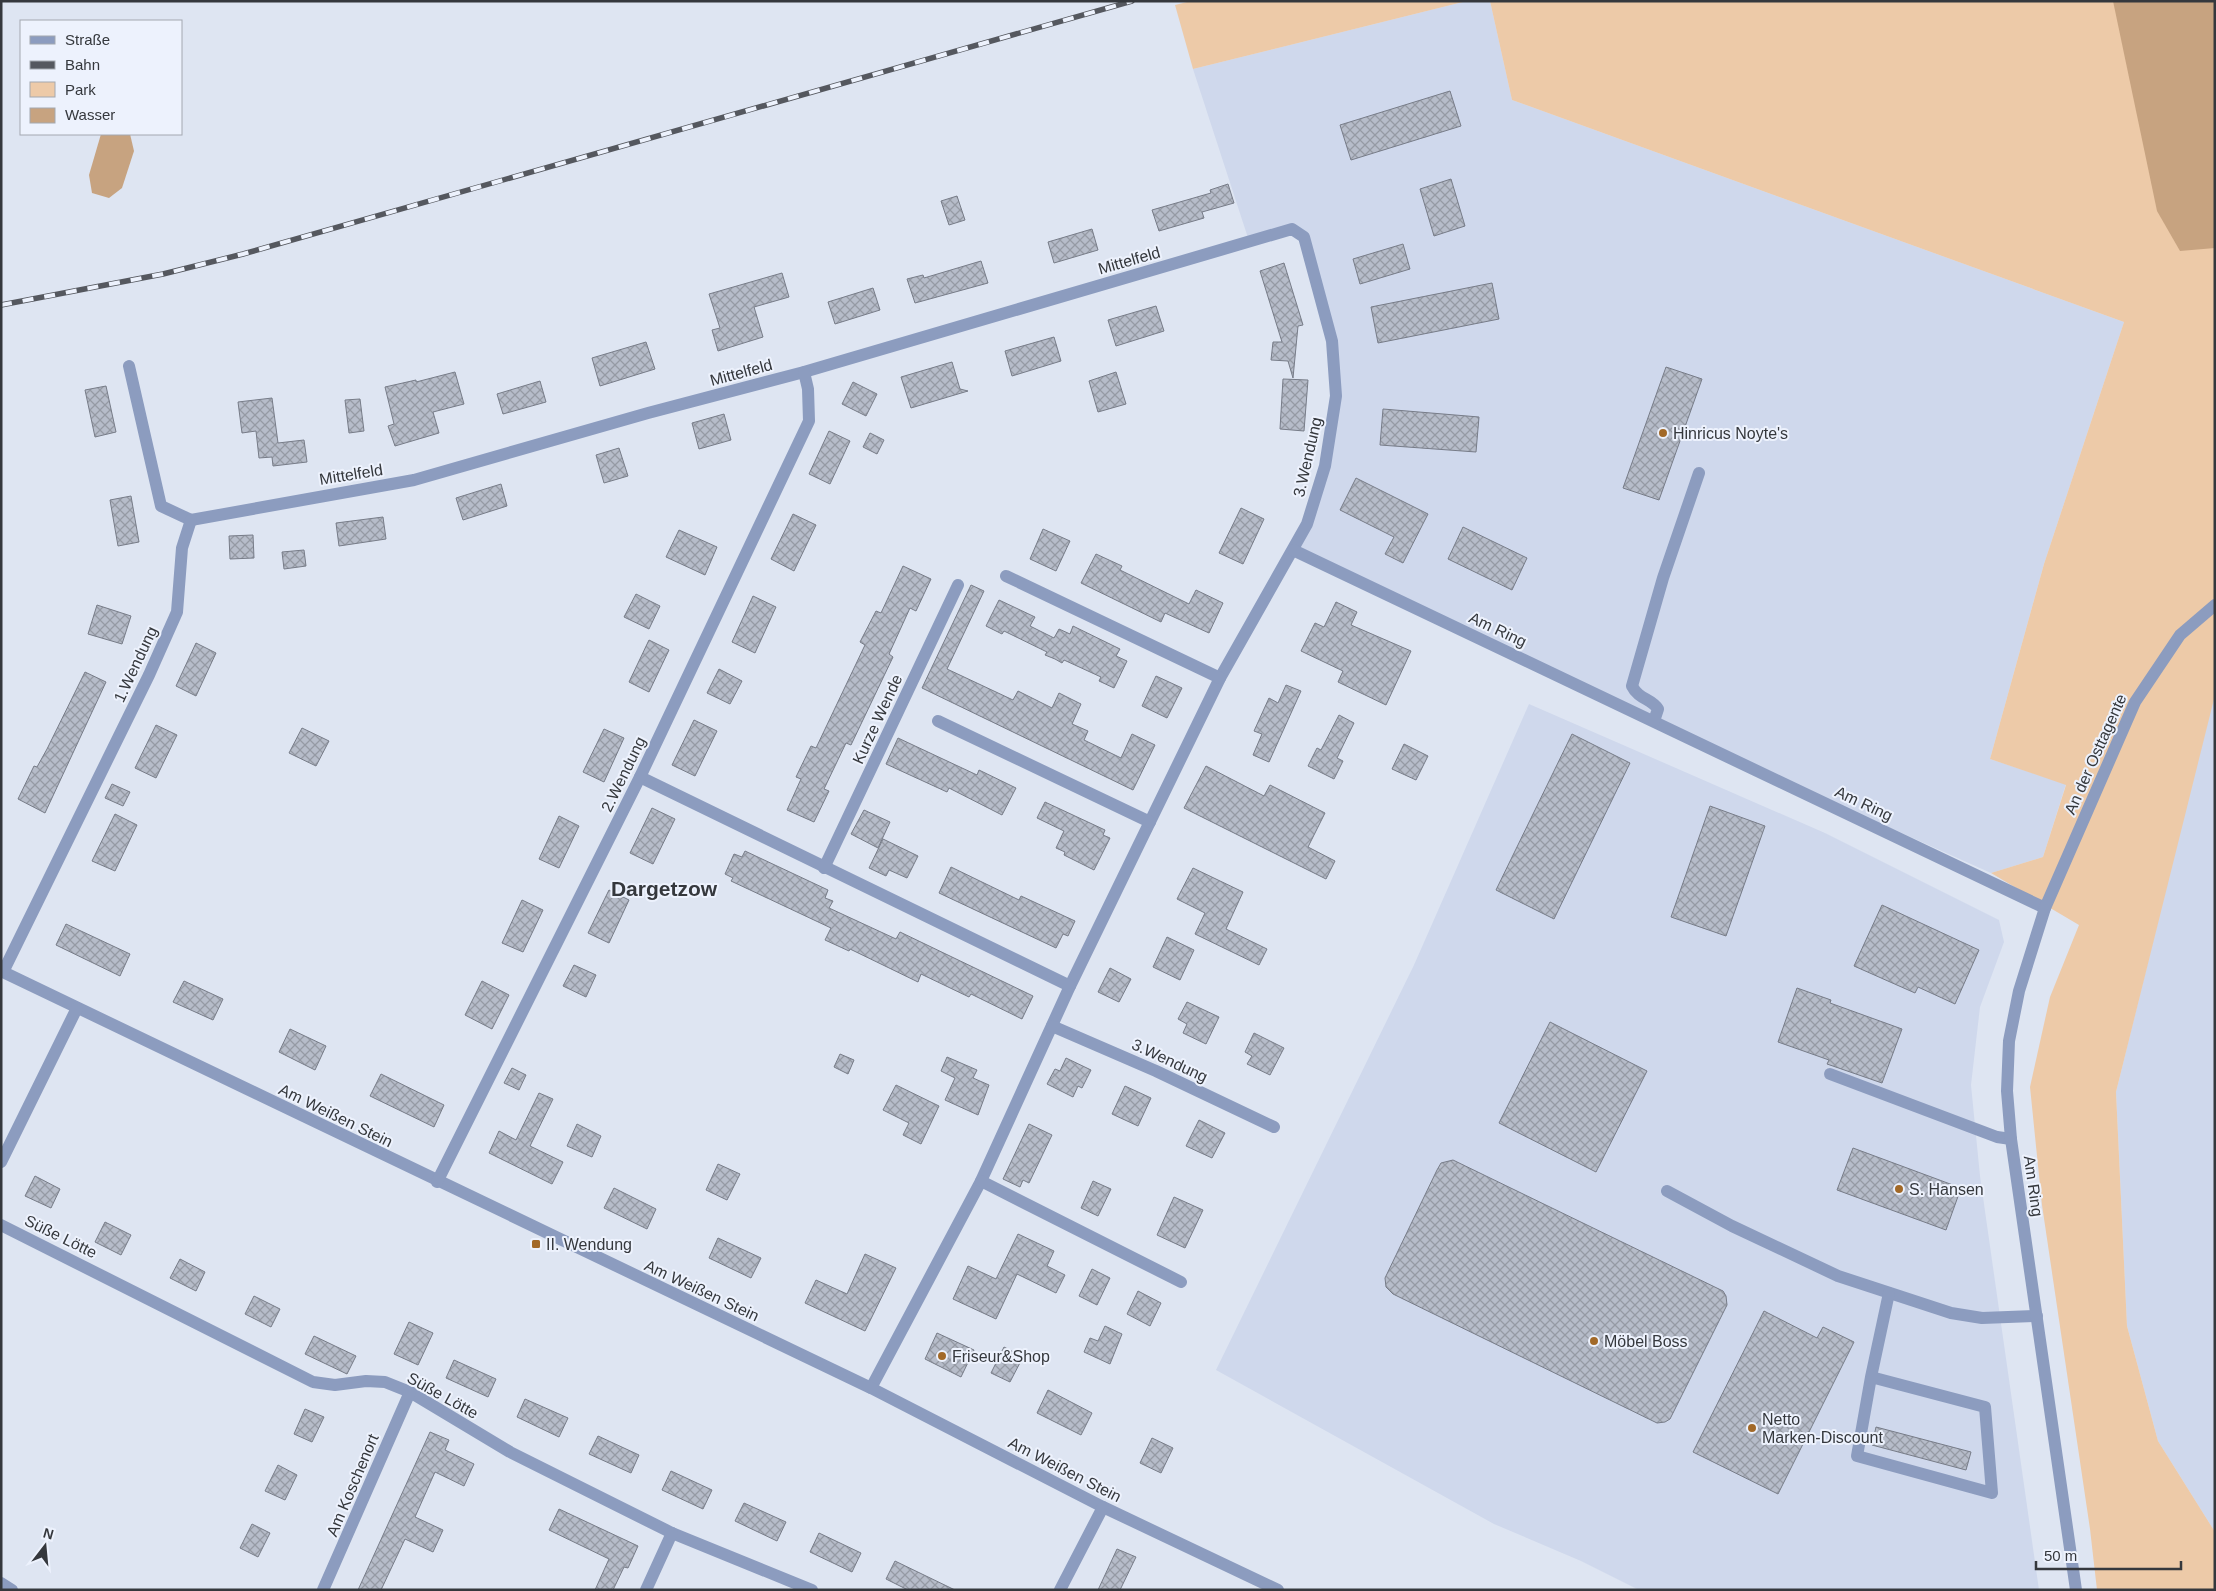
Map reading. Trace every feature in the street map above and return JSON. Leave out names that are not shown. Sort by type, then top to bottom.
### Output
[{"type":"street","name":"Mittelfeld","points":[[191,520],[414,480],[648,413],[804,372],[1292,229]]},
{"type":"street","name":"3.Wendung","points":[[871,1388],[881,1373],[981,1180],[1070,986],[1220,678],[1307,524],[1325,466],[1336,396],[1332,341],[1304,237],[1292,229]]},
{"type":"street","points":[[129,366],[161,506],[191,520]]},
{"type":"street","name":"2.Wendung","points":[[437,1182],[640,778],[809,421],[808,389],[804,372]]},
{"type":"street","points":[[1654,721],[1658,709],[1655,705],[1636,695],[1632,686],[1663,578],[1698,473]]},
{"type":"street","name":"1.Wendung","points":[[2,972],[149,675],[177,612],[182,548],[191,520]]},
{"type":"street","name":"Am Ring","points":[[1293,550],[2046,908],[2019,991],[2009,1040],[2007,1091],[2011,1139],[2076,1590]]},
{"type":"street","points":[[1006,576],[1220,678]]},
{"type":"street","name":"Kurze Wende","points":[[824,868],[958,585]]},
{"type":"street","name":"An der Osttagente","points":[[2046,908],[2135,702],[2180,635],[2215,605]]},
{"type":"street","points":[[938,721],[1150,822]]},
{"type":"street","points":[[640,778],[1070,986]]},
{"type":"street","name":"Am Weißen Stein","points":[[2,972],[437,1182],[871,1388],[1103,1507],[1278,1590]]},
{"type":"street","points":[[1,1162],[77,1008]]},
{"type":"street","name":"3.Wendung","points":[[1052,1026],[1156,1071],[1274,1127]]},
{"type":"street","points":[[1830,1074],[1997,1137],[2011,1139]]},
{"type":"street","points":[[981,1180],[1181,1282]]},
{"type":"street","points":[[1667,1191],[1732,1226],[1838,1276],[1951,1314],[1982,1318],[2037,1316]]},
{"type":"street","name":"Süße Lötte","points":[[1,1225],[313,1382],[336,1385],[366,1381],[385,1382],[410,1392],[510,1452],[672,1533],[812,1590]]},
{"type":"street","points":[[1871,1377],[1985,1407],[1992,1493],[1857,1456],[1871,1377],[1889,1293]]},
{"type":"street","name":"Am Koschenort","points":[[323,1590],[410,1392]]},
{"type":"street","points":[[1060,1590],[1103,1507]]},
{"type":"street","points":[[646,1590],[672,1533]]},
{"type":"street","points":[[1,1583],[12,1590]]},
{"type":"shaded area","points":[[1467,1],[1490,1],[1512,100],[2124,322],[2044,564],[1990,759],[2066,784],[2043,857],[1991,873],[1698,742],[1293,550],[1331,433],[1332,341],[1304,237],[1292,229],[1249,241],[1193,69]]},
{"type":"shaded area","points":[[2215,690],[2215,1532],[2158,1441],[2127,1326],[2116,1092]]},
{"type":"shaded area","points":[[1529,704],[1825,833],[1999,920],[2004,942],[1980,1007],[1971,1085],[1980,1176],[2039,1590],[1639,1590],[1581,1561],[1494,1524],[1216,1370],[1414,965]]},
{"type":"green space","points":[[1191,1],[1467,1],[1193,69],[1175,5]]},
{"type":"green space","points":[[1490,1],[2215,1],[2215,695],[2116,1092],[2127,1326],[2158,1441],[2215,1532],[2215,1590],[2097,1590],[2090,1529],[2042,1205],[2030,1087],[2050,997],[2079,925],[1991,873],[2043,857],[2066,785],[1990,759],[2044,564],[2124,322],[1512,100]]},
{"type":"water","points":[[2113,1],[2215,1],[2215,248],[2180,251],[2157,211]]},
{"type":"water","points":[[101,135],[130,135],[134,151],[122,188],[109,198],[92,193],[89,175]]},
{"type":"building","points":[[1450,91],[1461,126],[1351,160],[1340,125]]},
{"type":"building","points":[[1451,179],[1465,226],[1434,236],[1420,189]]},
{"type":"building","points":[[1228,184],[1234,203],[1202,212],[1204,218],[1159,231],[1152,210],[1211,193],[1210,190]]},
{"type":"building","points":[[957,196],[965,220],[949,225],[941,201]]},
{"type":"building","points":[[1092,229],[1098,250],[1054,263],[1048,242]]},
{"type":"building","points":[[1403,244],[1410,269],[1360,284],[1353,259]]},
{"type":"building","points":[[981,261],[988,283],[915,303],[907,279],[923,275],[924,278]]},
{"type":"building","points":[[1284,263],[1303,325],[1298,326],[1293,378],[1288,361],[1271,360],[1273,342],[1282,342],[1260,271]]},
{"type":"building","points":[[782,273],[789,297],[754,307],[763,337],[718,351],[712,330],[720,328],[709,294]]},
{"type":"building","points":[[1492,283],[1499,319],[1378,343],[1371,307]]},
{"type":"building","points":[[873,288],[880,310],[835,324],[828,302]]},
{"type":"building","points":[[1156,306],[1164,331],[1116,346],[1108,320]]},
{"type":"building","points":[[1054,337],[1061,361],[1012,376],[1005,351]]},
{"type":"building","points":[[646,342],[655,369],[600,386],[592,358]]},
{"type":"building","points":[[952,362],[960,389],[968,391],[911,408],[901,377]]},
{"type":"building","name":"Hinricus Noyte's","points":[[1666,367],[1702,379],[1659,500],[1623,488]]},
{"type":"building","points":[[455,372],[464,404],[433,412],[439,433],[395,446],[388,426],[394,424],[385,387],[416,380],[416,382]]},
{"type":"building","points":[[1116,372],[1126,404],[1098,412],[1089,381]]},
{"type":"building","points":[[1283,379],[1308,380],[1304,431],[1280,429]]},
{"type":"building","points":[[540,381],[546,402],[503,414],[497,394]]},
{"type":"building","points":[[853,382],[877,394],[866,416],[842,404]]},
{"type":"building","points":[[106,386],[116,432],[95,437],[85,390]]},
{"type":"building","points":[[272,398],[278,443],[304,440],[307,462],[273,466],[272,457],[259,458],[256,431],[242,433],[238,402]]},
{"type":"building","points":[[360,399],[364,431],[349,433],[345,400]]},
{"type":"building","points":[[1383,409],[1479,417],[1476,452],[1380,445]]},
{"type":"building","points":[[724,414],[731,440],[699,449],[692,423]]},
{"type":"building","points":[[829,431],[850,441],[830,484],[809,474]]},
{"type":"building","points":[[870,433],[884,440],[877,454],[863,447]]},
{"type":"building","points":[[619,448],[628,476],[604,483],[596,455]]},
{"type":"building","points":[[1356,478],[1428,514],[1403,563],[1385,554],[1394,537],[1340,510]]},
{"type":"building","points":[[501,484],[507,506],[463,520],[456,498]]},
{"type":"building","points":[[131,496],[139,542],[118,546],[110,500]]},
{"type":"building","points":[[1241,508],[1264,519],[1243,564],[1219,553]]},
{"type":"building","points":[[793,514],[816,525],[794,571],[771,559]]},
{"type":"building","points":[[383,517],[386,539],[339,546],[336,523]]},
{"type":"building","points":[[1463,527],[1527,558],[1512,590],[1448,559]]},
{"type":"building","points":[[1043,529],[1070,541],[1056,571],[1030,559]]},
{"type":"building","points":[[679,530],[717,547],[705,575],[666,557]]},
{"type":"building","points":[[253,535],[254,558],[230,559],[229,536]]},
{"type":"building","points":[[304,550],[306,566],[284,569],[282,552]]},
{"type":"building","points":[[1096,554],[1122,566],[1120,570],[1189,604],[1196,590],[1223,603],[1209,633],[1165,613],[1161,622],[1081,583]]},
{"type":"building","points":[[903,566],[931,579],[916,611],[910,608],[889,654],[893,657],[851,745],[846,743],[824,789],[829,791],[814,822],[787,810],[801,779],[796,777],[811,746],[816,748],[865,645],[860,642],[876,611],[881,613]]},
{"type":"building","points":[[971,585],[984,591],[947,669],[1013,700],[1018,691],[1052,708],[1059,693],[1081,704],[1072,724],[1088,731],[1084,740],[1121,758],[1132,734],[1155,745],[1133,790],[922,688]]},
{"type":"building","points":[[636,594],[660,606],[649,629],[624,617]]},
{"type":"building","points":[[753,596],[776,607],[755,653],[732,642]]},
{"type":"building","points":[[999,600],[1035,617],[1030,626],[1054,638],[1059,629],[1070,634],[1073,626],[1120,649],[1116,656],[1127,661],[1114,688],[1099,681],[1101,677],[1064,660],[1062,663],[1045,655],[1047,652],[1004,631],[1002,634],[986,626]]},
{"type":"building","points":[[1336,602],[1357,612],[1351,625],[1411,651],[1386,705],[1338,682],[1343,671],[1301,651],[1315,623],[1324,627]]},
{"type":"building","points":[[97,605],[131,616],[122,644],[88,634]]},
{"type":"building","points":[[649,640],[669,650],[649,692],[629,682]]},
{"type":"building","points":[[196,643],[216,653],[196,696],[176,686]]},
{"type":"building","points":[[719,669],[742,681],[730,704],[707,693]]},
{"type":"building","points":[[85,672],[106,682],[45,813],[18,799],[34,766],[37,767],[47,749]]},
{"type":"building","points":[[1156,676],[1182,688],[1167,718],[1142,706]]},
{"type":"building","points":[[1286,685],[1301,691],[1269,762],[1253,755],[1262,734],[1254,731],[1269,698],[1278,703]]},
{"type":"building","points":[[1339,715],[1354,723],[1337,758],[1343,761],[1334,779],[1308,766],[1317,748],[1321,750]]},
{"type":"building","points":[[694,720],[717,731],[695,776],[672,765]]},
{"type":"building","points":[[156,725],[177,735],[156,778],[135,768]]},
{"type":"building","points":[[302,728],[329,741],[316,766],[289,753]]},
{"type":"building","points":[[604,729],[624,738],[604,782],[583,772]]},
{"type":"building","points":[[1572,734],[1630,763],[1554,919],[1496,890]]},
{"type":"building","points":[[898,738],[977,775],[979,770],[1016,788],[1002,815],[949,788],[947,792],[886,764]]},
{"type":"building","points":[[1404,744],[1428,756],[1416,780],[1392,769]]},
{"type":"building","points":[[1206,766],[1264,796],[1270,785],[1325,813],[1308,847],[1335,861],[1326,879],[1184,808]]},
{"type":"building","points":[[112,784],[130,792],[123,806],[105,798]]},
{"type":"building","points":[[1045,802],[1105,830],[1103,835],[1110,838],[1094,870],[1064,855],[1065,852],[1056,848],[1064,831],[1037,818]]},
{"type":"building","points":[[1710,806],[1765,826],[1726,936],[1671,917]]},
{"type":"building","points":[[652,808],[675,819],[653,864],[630,853]]},
{"type":"building","points":[[864,810],[890,822],[878,848],[851,834]]},
{"type":"building","points":[[115,814],[137,825],[115,871],[92,861]]},
{"type":"building","points":[[559,816],[579,826],[559,868],[539,859]]},
{"type":"building","points":[[883,839],[918,856],[907,878],[889,870],[886,876],[869,868]]},
{"type":"building","points":[[745,851],[828,890],[825,898],[833,901],[829,908],[896,939],[900,932],[1033,996],[1022,1019],[971,994],[969,997],[921,974],[918,982],[850,949],[849,951],[825,940],[831,928],[731,881],[733,878],[725,874],[734,854],[742,857]]},
{"type":"building","points":[[951,867],[1019,900],[1021,896],[1075,921],[1068,936],[1063,934],[1056,948],[939,893]]},
{"type":"building","points":[[1193,868],[1243,892],[1226,929],[1267,949],[1259,965],[1195,934],[1205,913],[1177,899]]},
{"type":"building","points":[[609,890],[629,900],[609,943],[588,933]]},
{"type":"building","points":[[522,900],[543,910],[523,952],[502,943]]},
{"type":"building","points":[[1882,905],[1979,950],[1955,1004],[1918,987],[1915,993],[1854,966]]},
{"type":"building","points":[[66,924],[130,954],[120,976],[56,945]]},
{"type":"building","points":[[1167,937],[1194,950],[1180,980],[1153,967]]},
{"type":"building","points":[[574,965],[596,975],[586,997],[563,986]]},
{"type":"building","points":[[1110,968],[1131,979],[1119,1002],[1098,992]]},
{"type":"building","points":[[184,981],[223,999],[213,1020],[173,1002]]},
{"type":"building","points":[[482,981],[509,995],[492,1029],[465,1015]]},
{"type":"building","points":[[1797,988],[1831,1000],[1830,1003],[1902,1029],[1882,1083],[1827,1064],[1829,1060],[1778,1042]]},
{"type":"building","points":[[1187,1002],[1219,1017],[1206,1044],[1183,1033],[1187,1024],[1178,1019]]},
{"type":"building","points":[[1550,1022],[1647,1071],[1596,1172],[1499,1123]]},
{"type":"building","points":[[290,1029],[326,1046],[315,1070],[279,1052]]},
{"type":"building","points":[[1254,1033],[1284,1048],[1270,1075],[1247,1064],[1252,1056],[1245,1052]]},
{"type":"building","points":[[840,1054],[854,1060],[848,1074],[834,1067]]},
{"type":"building","points":[[947,1057],[977,1070],[973,1078],[989,1085],[978,1115],[945,1100],[955,1078],[941,1071]]},
{"type":"building","points":[[1066,1058],[1091,1070],[1082,1088],[1078,1086],[1073,1097],[1047,1084],[1055,1069],[1060,1071]]},
{"type":"building","points":[[512,1068],[526,1075],[519,1090],[504,1083]]},
{"type":"building","points":[[381,1074],[444,1105],[434,1127],[370,1096]]},
{"type":"building","points":[[896,1085],[939,1106],[921,1144],[903,1135],[909,1123],[883,1110]]},
{"type":"building","points":[[1125,1086],[1151,1098],[1138,1126],[1112,1114]]},
{"type":"building","points":[[539,1093],[553,1099],[530,1146],[563,1162],[552,1184],[489,1153],[499,1131],[516,1140]]},
{"type":"building","points":[[1199,1120],[1225,1133],[1212,1158],[1186,1146]]},
{"type":"building","points":[[577,1124],[601,1136],[592,1157],[567,1146]]},
{"type":"building","points":[[1029,1124],[1052,1135],[1029,1183],[1023,1180],[1020,1187],[1003,1179]]},
{"type":"building","name":"S. Hansen","points":[[1853,1148],[1961,1188],[1946,1230],[1837,1190]]},
{"type":"building","points":[[1453,1160],[1723,1291],[1726,1296],[1727,1305],[1670,1419],[1657,1423],[1393,1294],[1386,1287],[1385,1278],[1437,1170],[1441,1163]]},
{"type":"building","points":[[718,1164],[740,1174],[727,1200],[706,1190]]},
{"type":"building","points":[[35,1176],[60,1189],[51,1208],[25,1196]]},
{"type":"building","points":[[1093,1181],[1111,1189],[1098,1216],[1081,1208]]},
{"type":"building","points":[[614,1188],[656,1209],[647,1229],[604,1208]]},
{"type":"building","points":[[1174,1197],[1203,1210],[1185,1248],[1157,1235]]},
{"type":"building","points":[[105,1222],[131,1235],[121,1255],[95,1242]]},
{"type":"building","points":[[1018,1234],[1054,1251],[1047,1266],[1065,1275],[1056,1293],[1017,1274],[996,1319],[953,1299],[968,1266],[996,1279]]},
{"type":"building","points":[[718,1238],[761,1258],[751,1278],[709,1258]]},
{"type":"building","points":[[865,1254],[896,1268],[865,1331],[805,1303],[816,1280],[847,1294]]},
{"type":"building","points":[[180,1259],[205,1272],[196,1291],[170,1278]]},
{"type":"building","points":[[1092,1269],[1110,1278],[1097,1305],[1079,1296]]},
{"type":"building","points":[[1138,1291],[1161,1303],[1150,1326],[1127,1314]]},
{"type":"building","points":[[254,1296],[280,1309],[271,1327],[245,1314]]},
{"type":"building","points":[[1764,1311],[1817,1338],[1823,1327],[1854,1342],[1778,1494],[1693,1452]]},
{"type":"building","points":[[409,1322],[433,1333],[418,1365],[394,1354]]},
{"type":"building","points":[[1105,1326],[1122,1334],[1110,1364],[1084,1352],[1090,1338],[1098,1341]]},
{"type":"building","points":[[937,1333],[974,1350],[961,1377],[925,1359]]},
{"type":"building","points":[[314,1336],[356,1356],[347,1374],[305,1354]]},
{"type":"building","points":[[1004,1347],[1023,1357],[1010,1382],[991,1373]]},
{"type":"building","points":[[454,1360],[496,1379],[488,1397],[446,1378]]},
{"type":"building","points":[[1048,1390],[1092,1413],[1081,1435],[1037,1413]]},
{"type":"building","points":[[525,1399],[568,1418],[559,1437],[517,1417]]},
{"type":"building","points":[[305,1409],[324,1417],[312,1442],[294,1434]]},
{"type":"building","points":[[1876,1427],[1971,1452],[1966,1470],[1872,1445]]},
{"type":"building","points":[[430,1432],[449,1440],[445,1450],[474,1464],[464,1486],[435,1472],[415,1517],[443,1530],[433,1552],[405,1539],[381,1590],[358,1590]]},
{"type":"building","points":[[598,1436],[639,1455],[631,1473],[589,1454]]},
{"type":"building","points":[[1152,1438],[1173,1448],[1161,1473],[1140,1463]]},
{"type":"building","points":[[278,1465],[297,1475],[285,1500],[265,1491]]},
{"type":"building","points":[[671,1471],[712,1490],[703,1509],[662,1490]]},
{"type":"building","points":[[744,1503],[786,1522],[777,1541],[735,1521]]},
{"type":"building","points":[[559,1509],[638,1546],[628,1568],[624,1567],[613,1590],[595,1590],[609,1559],[549,1530]]},
{"type":"building","points":[[252,1524],[270,1533],[258,1557],[240,1548]]},
{"type":"building","points":[[819,1533],[861,1553],[852,1572],[810,1552]]},
{"type":"building","points":[[1117,1549],[1136,1557],[1120,1590],[1098,1590]]},
{"type":"building","points":[[895,1561],[955,1590],[908,1590],[886,1579]]},
{"type":"railway","points":[[1,305],[163,274],[243,254],[1132,1]]},
{"type":"place","name":"Hinricus Noyte's","points":[[1663,433]]},
{"type":"place","name":"S. Hansen","points":[[1899,1189]]},
{"type":"place","name":"II. Wendung","points":[[536,1244]]},
{"type":"place","name":"Möbel Boss","points":[[1594,1341]]},
{"type":"place","name":"Friseur&Shop","points":[[942,1356]]},
{"type":"place","name":"Netto Marken-Discount","points":[[1752,1428]]},
{"type":"district","name":"Dargetzow","points":[[664,889]]}]
